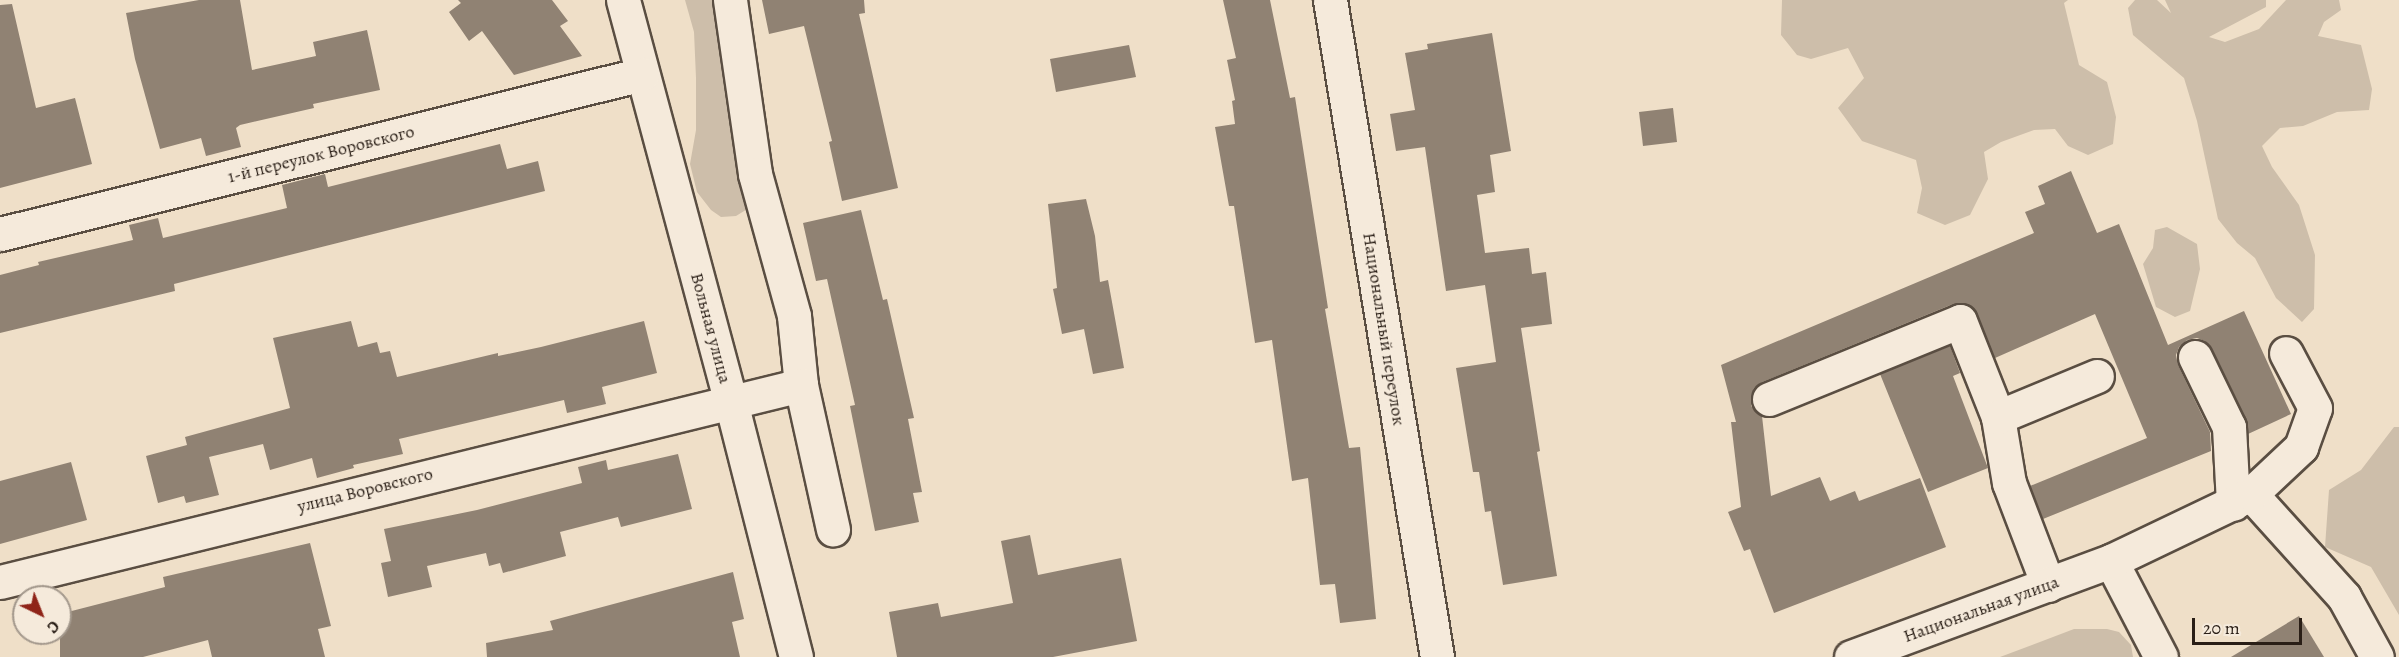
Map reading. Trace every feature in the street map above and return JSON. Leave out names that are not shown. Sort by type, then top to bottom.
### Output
[{"type":"street","name":"Вольная улица","points":[[623,0],[731,402],[796,657]]},
{"type":"street","points":[[730,0],[755,174],[794,316],[801,385],[832,529]]},
{"type":"street","name":"Национальный переулок","points":[[1330,0],[1437,657]]},
{"type":"street","name":"1-й переулок Воровского","points":[[0,234],[642,74]]},
{"type":"street","points":[[1769,399],[1960,321],[1998,417],[2009,483],[2048,585]]},
{"type":"street","name":"Национальная улица","points":[[1851,657],[2110,561],[2242,499],[2301,447],[2315,408],[2286,353]]},
{"type":"street","points":[[2195,357],[2229,428],[2242,499],[2344,597],[2377,657]]},
{"type":"street","points":[[1998,417],[2097,376]]},
{"type":"street","name":"улица Воровского","points":[[0,582],[801,385]]},
{"type":"street","points":[[2110,561],[2161,657]]},
{"type":"shaded area","points":[[685,0],[750,0],[762,154],[749,208],[736,216],[721,217],[711,210],[697,192],[690,164],[696,130],[696,78],[694,32]]},
{"type":"shaded area","points":[[1782,0],[2068,0],[2064,3],[2079,65],[2107,82],[2116,117],[2113,144],[2088,155],[2068,146],[2055,129],[2034,130],[2001,142],[1984,152],[1988,179],[1970,215],[1945,225],[1917,213],[1922,188],[1916,160],[1862,141],[1838,108],[1864,78],[1848,48],[1811,59],[1797,55],[1781,35]]},
{"type":"shaded area","points":[[2135,0],[2157,0],[2171,13],[2165,0],[2266,0],[2266,7],[2209,37],[2225,42],[2259,29],[2286,0],[2339,0],[2341,10],[2324,22],[2318,36],[2361,45],[2372,89],[2369,110],[2337,112],[2303,126],[2280,128],[2262,146],[2272,167],[2299,205],[2315,255],[2314,309],[2302,322],[2276,298],[2255,258],[2237,243],[2218,219],[2197,121],[2184,78],[2133,35],[2128,8]]},
{"type":"shaded area","points":[[2167,227],[2197,244],[2200,269],[2190,311],[2175,317],[2156,307],[2143,264],[2153,248],[2155,230]]},
{"type":"shaded area","points":[[2394,427],[2399,427],[2399,615],[2371,567],[2325,547],[2329,490],[2361,470]]},
{"type":"shaded area","points":[[2074,629],[2107,629],[2119,632],[2131,645],[2133,657],[2000,657]]},
{"type":"building","points":[[199,0],[240,0],[252,70],[316,56],[313,42],[367,30],[380,90],[313,104],[314,108],[240,125],[236,128],[241,147],[206,156],[201,138],[160,149],[135,59],[126,13]]},
{"type":"building","points":[[458,0],[552,0],[568,21],[560,26],[582,56],[514,75],[482,31],[469,41],[449,12],[461,3]]},
{"type":"building","points":[[762,0],[864,0],[865,13],[859,14],[898,188],[842,201],[829,142],[832,141],[804,26],[769,34]]},
{"type":"building","points":[[1223,0],[1270,0],[1290,98],[1295,97],[1328,308],[1325,309],[1349,448],[1360,447],[1376,619],[1340,623],[1335,584],[1320,585],[1308,478],[1292,481],[1272,340],[1255,343],[1234,206],[1229,206],[1215,127],[1235,124],[1232,101],[1235,100],[1227,60],[1236,58]]},
{"type":"building","points":[[12,4],[36,108],[75,98],[92,164],[0,188],[0,5]]},
{"type":"building","points":[[1492,33],[1511,151],[1490,155],[1495,192],[1477,195],[1485,253],[1529,248],[1532,274],[1546,272],[1552,324],[1521,328],[1540,451],[1537,452],[1557,576],[1503,585],[1491,511],[1485,512],[1479,472],[1473,472],[1456,368],[1496,362],[1485,285],[1446,291],[1425,147],[1396,151],[1390,114],[1415,110],[1405,53],[1428,49],[1427,44]]},
{"type":"building","points":[[1129,45],[1136,77],[1056,92],[1050,59]]},
{"type":"building","points":[[1673,108],[1677,142],[1643,146],[1639,112]]},
{"type":"building","points":[[500,144],[507,169],[538,161],[545,191],[174,284],[175,291],[0,333],[0,275],[39,265],[38,262],[133,240],[129,225],[158,218],[163,238],[287,208],[282,185],[325,174],[328,187]]},
{"type":"building","points":[[2071,171],[2097,233],[2119,224],[2168,345],[2244,311],[2291,414],[2248,434],[2246,419],[2212,349],[2205,341],[2197,338],[2187,340],[2179,347],[2176,355],[2178,365],[2210,432],[2211,451],[2043,519],[2030,486],[2147,438],[2095,314],[1995,358],[1972,307],[1963,303],[1953,304],[1762,382],[1754,388],[1751,406],[1762,416],[1771,496],[1820,477],[1830,501],[1855,491],[1859,501],[1920,478],[1946,547],[1774,613],[1750,549],[1744,551],[1728,512],[1741,507],[1731,422],[1736,422],[1721,365],[2034,233],[2025,212],[2045,204],[2038,186]]},
{"type":"building","points":[[1086,199],[1095,236],[1100,282],[1108,280],[1124,368],[1093,374],[1084,329],[1062,334],[1053,289],[1057,288],[1048,204]]},
{"type":"building","points":[[861,210],[883,300],[887,299],[914,418],[908,419],[922,492],[913,493],[919,522],[875,531],[850,406],[855,405],[827,279],[816,281],[803,223]]},
{"type":"building","points":[[351,321],[358,347],[377,342],[380,353],[390,351],[397,377],[498,353],[498,356],[541,347],[644,321],[657,373],[602,387],[606,404],[567,413],[564,400],[399,439],[403,454],[353,465],[354,468],[317,478],[312,458],[270,470],[263,444],[209,457],[219,495],[186,503],[184,496],[158,503],[146,456],[187,445],[185,437],[290,408],[273,338]]},
{"type":"building","points":[[1950,346],[1960,373],[1953,376],[1988,468],[1928,492],[1880,374]]},
{"type":"building","points":[[678,454],[692,509],[621,527],[618,517],[560,532],[566,556],[503,573],[500,563],[489,566],[486,553],[427,566],[432,587],[388,597],[381,563],[391,561],[384,529],[477,510],[582,483],[578,467],[606,460],[608,470]]},
{"type":"building","points":[[71,462],[87,520],[0,544],[0,481]]},
{"type":"building","points":[[1030,535],[1038,575],[1121,558],[1137,641],[1053,657],[897,657],[889,612],[938,603],[941,617],[1013,603],[1001,541]]},
{"type":"building","points":[[310,543],[331,626],[318,629],[325,657],[212,657],[208,640],[143,657],[60,657],[60,645],[72,645],[72,611],[165,587],[163,577]]},
{"type":"building","points":[[733,572],[744,619],[732,622],[740,657],[487,657],[486,643],[553,630],[550,621]]},
{"type":"building","points":[[2299,616],[2324,657],[2231,657]]}]
